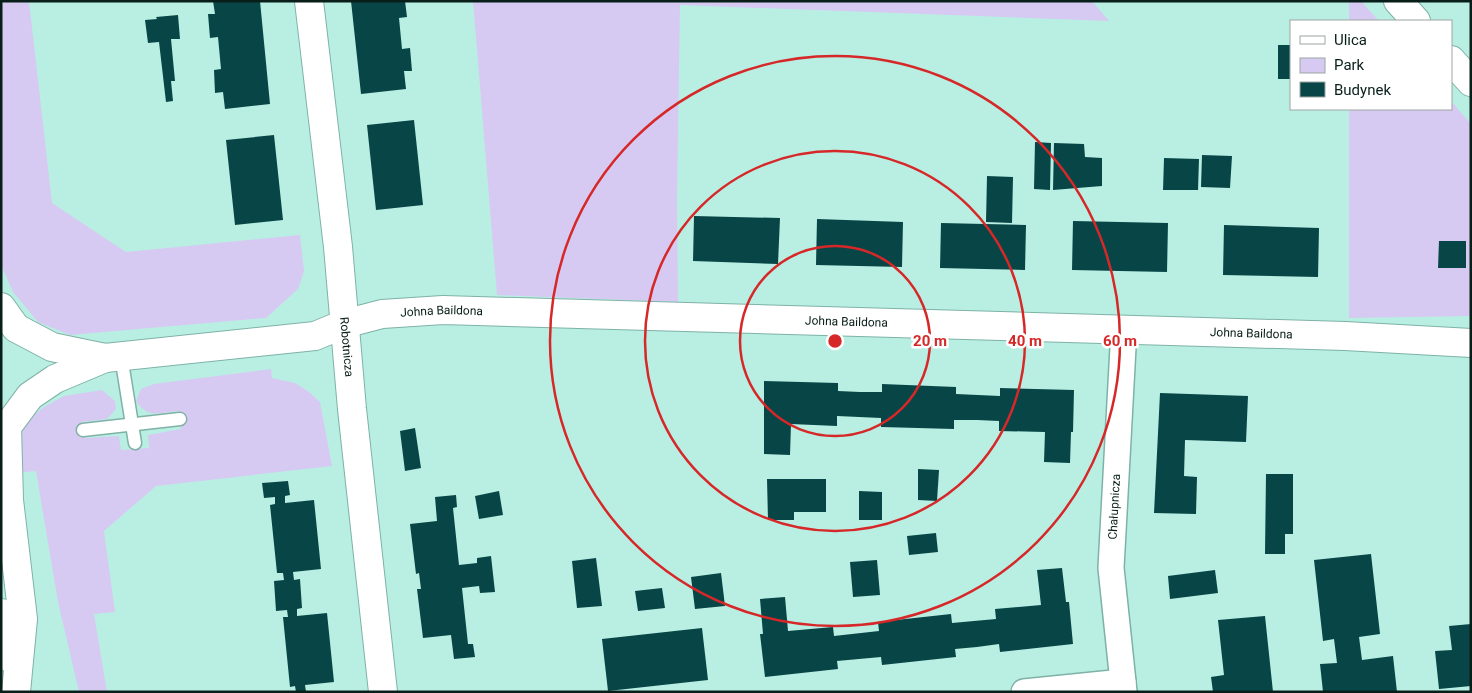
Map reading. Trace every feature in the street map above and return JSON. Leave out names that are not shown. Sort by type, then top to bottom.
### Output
[{"type":"street","name":"Robotnicza","points":[[309,1],[338,247],[344,324],[383,692]]},
{"type":"street","points":[[1398,1],[1415,20]]},
{"type":"street","points":[[1452,61],[1471,82]]},
{"type":"street","points":[[1,307],[16,328],[52,347],[113,357]]},
{"type":"street","name":"Johna Baildona","points":[[113,357],[315,336],[344,324],[382,314],[443,310],[1124,329],[1471,342]]},
{"type":"street","name":"Chałupnicza","points":[[1124,329],[1111,568],[1124,687]]},
{"type":"street","points":[[16,692],[23,619],[9,500],[7,427],[30,396],[55,379],[113,357]]},
{"type":"street","points":[[1,613],[16,692]]},
{"type":"street","points":[[1024,692],[1124,687]]},
{"type":"lane","points":[[113,357],[132,425],[135,443]]},
{"type":"lane","points":[[83,430],[180,419]]},
{"type":"green space","points":[[1,1],[29,1],[52,203],[126,252],[300,235],[304,271],[298,289],[266,318],[70,335],[38,322],[13,292],[1,265]]},
{"type":"green space","points":[[473,1],[1092,1],[1109,21],[680,5],[677,199],[678,302],[497,295]]},
{"type":"green space","points":[[1349,1],[1361,1],[1378,20],[1349,20]]},
{"type":"green space","points":[[1452,102],[1471,124],[1471,316],[1349,318],[1349,110],[1452,110]]},
{"type":"green space","points":[[271,369],[272,378],[295,383],[320,402],[332,466],[156,486],[104,531],[115,612],[94,614],[107,692],[79,692],[58,602],[36,471],[17,473],[18,441],[27,421],[44,407],[64,396],[102,390],[115,401],[116,409],[107,419],[82,422],[85,438],[119,436],[121,450],[149,448],[148,435],[181,429],[178,411],[154,414],[140,407],[136,401],[141,389],[154,384]]},
{"type":"building","points":[[213,1],[260,1],[270,104],[225,109],[223,92],[215,93],[214,70],[221,69],[218,37],[210,38],[208,14],[215,14]]},
{"type":"building","points":[[351,1],[405,1],[407,17],[399,18],[402,49],[410,48],[412,71],[404,71],[406,89],[361,94]]},
{"type":"building","points":[[178,15],[180,39],[171,39],[175,81],[171,81],[173,101],[166,102],[159,42],[148,43],[145,20]]},
{"type":"building","points":[[1278,45],[1290,45],[1290,79],[1278,79]]},
{"type":"building","points":[[414,120],[423,205],[376,210],[367,125]]},
{"type":"building","points":[[274,135],[283,220],[235,225],[226,140]]},
{"type":"building","points":[[1035,142],[1051,143],[1050,190],[1034,189]]},
{"type":"building","points":[[1054,143],[1084,144],[1085,157],[1102,158],[1102,186],[1053,190]]},
{"type":"building","points":[[1202,155],[1232,156],[1230,188],[1201,187]]},
{"type":"building","points":[[1164,158],[1199,159],[1198,190],[1163,190]]},
{"type":"building","points":[[987,176],[1013,177],[1012,223],[986,222]]},
{"type":"building","points":[[694,216],[780,218],[778,264],[693,261]]},
{"type":"building","points":[[817,219],[903,222],[902,267],[816,265]]},
{"type":"building","points":[[1073,221],[1168,223],[1167,272],[1072,270]]},
{"type":"building","points":[[941,223],[1026,225],[1025,270],[940,268]]},
{"type":"building","points":[[1224,225],[1319,228],[1318,277],[1223,275]]},
{"type":"building","points":[[1439,241],[1466,241],[1466,268],[1438,268]]},
{"type":"building","points":[[764,381],[838,383],[838,391],[860,392],[882,392],[882,384],[956,387],[956,394],[1000,396],[1000,388],[1074,390],[1070,463],[1044,462],[1045,432],[999,431],[999,421],[977,420],[954,420],[954,429],[881,427],[881,418],[837,416],[837,426],[791,424],[790,455],[764,454]]},
{"type":"building","points":[[1160,393],[1248,396],[1246,442],[1185,440],[1184,476],[1197,477],[1196,514],[1154,513]]},
{"type":"building","points":[[415,428],[421,468],[405,471],[400,431]]},
{"type":"building","points":[[918,469],[939,470],[937,501],[918,500]]},
{"type":"building","points":[[1266,474],[1293,474],[1293,534],[1285,534],[1285,554],[1265,554]]},
{"type":"building","points":[[767,479],[826,479],[826,512],[794,512],[794,520],[768,520]]},
{"type":"building","points":[[288,481],[290,495],[285,496],[285,503],[314,500],[321,569],[293,572],[294,580],[300,579],[302,608],[297,609],[297,616],[327,613],[334,682],[305,685],[306,692],[296,692],[295,686],[290,687],[283,617],[288,617],[287,610],[276,611],[274,581],[284,580],[283,573],[277,573],[270,505],[275,504],[275,497],[264,498],[262,483]]},
{"type":"building","points":[[499,491],[503,515],[479,519],[475,496]]},
{"type":"building","points":[[859,491],[882,492],[882,520],[859,520]]},
{"type":"building","points":[[456,495],[457,507],[453,508],[459,565],[477,563],[477,558],[491,556],[495,592],[480,593],[479,586],[462,588],[468,644],[473,644],[475,657],[454,659],[451,635],[423,638],[417,589],[421,589],[419,573],[416,574],[410,524],[437,521],[435,497]]},
{"type":"building","points":[[936,533],[938,552],[909,555],[907,536]]},
{"type":"building","points":[[1371,554],[1380,634],[1359,637],[1362,660],[1393,656],[1397,692],[1323,692],[1320,664],[1337,663],[1334,639],[1323,641],[1314,560]]},
{"type":"building","points":[[596,558],[602,606],[577,608],[572,561]]},
{"type":"building","points":[[877,560],[880,595],[853,597],[850,562]]},
{"type":"building","points":[[1062,568],[1066,602],[1069,602],[1073,644],[1000,652],[999,644],[955,649],[956,657],[882,665],[881,657],[837,661],[838,669],[765,677],[760,634],[763,634],[760,599],[785,597],[788,631],[833,627],[834,636],[879,631],[878,622],[951,614],[952,623],[996,619],[995,609],[1041,605],[1037,570]]},
{"type":"building","points":[[1215,570],[1218,593],[1170,599],[1168,576]]},
{"type":"building","points":[[721,573],[725,606],[695,609],[691,577]]},
{"type":"building","points":[[662,588],[665,608],[638,611],[635,591]]},
{"type":"building","points":[[1265,616],[1273,692],[1213,692],[1211,677],[1224,675],[1218,620]]},
{"type":"building","points":[[1471,624],[1471,686],[1439,689],[1435,651],[1452,650],[1449,626]]},
{"type":"building","points":[[702,628],[708,680],[608,691],[602,639]]}]
